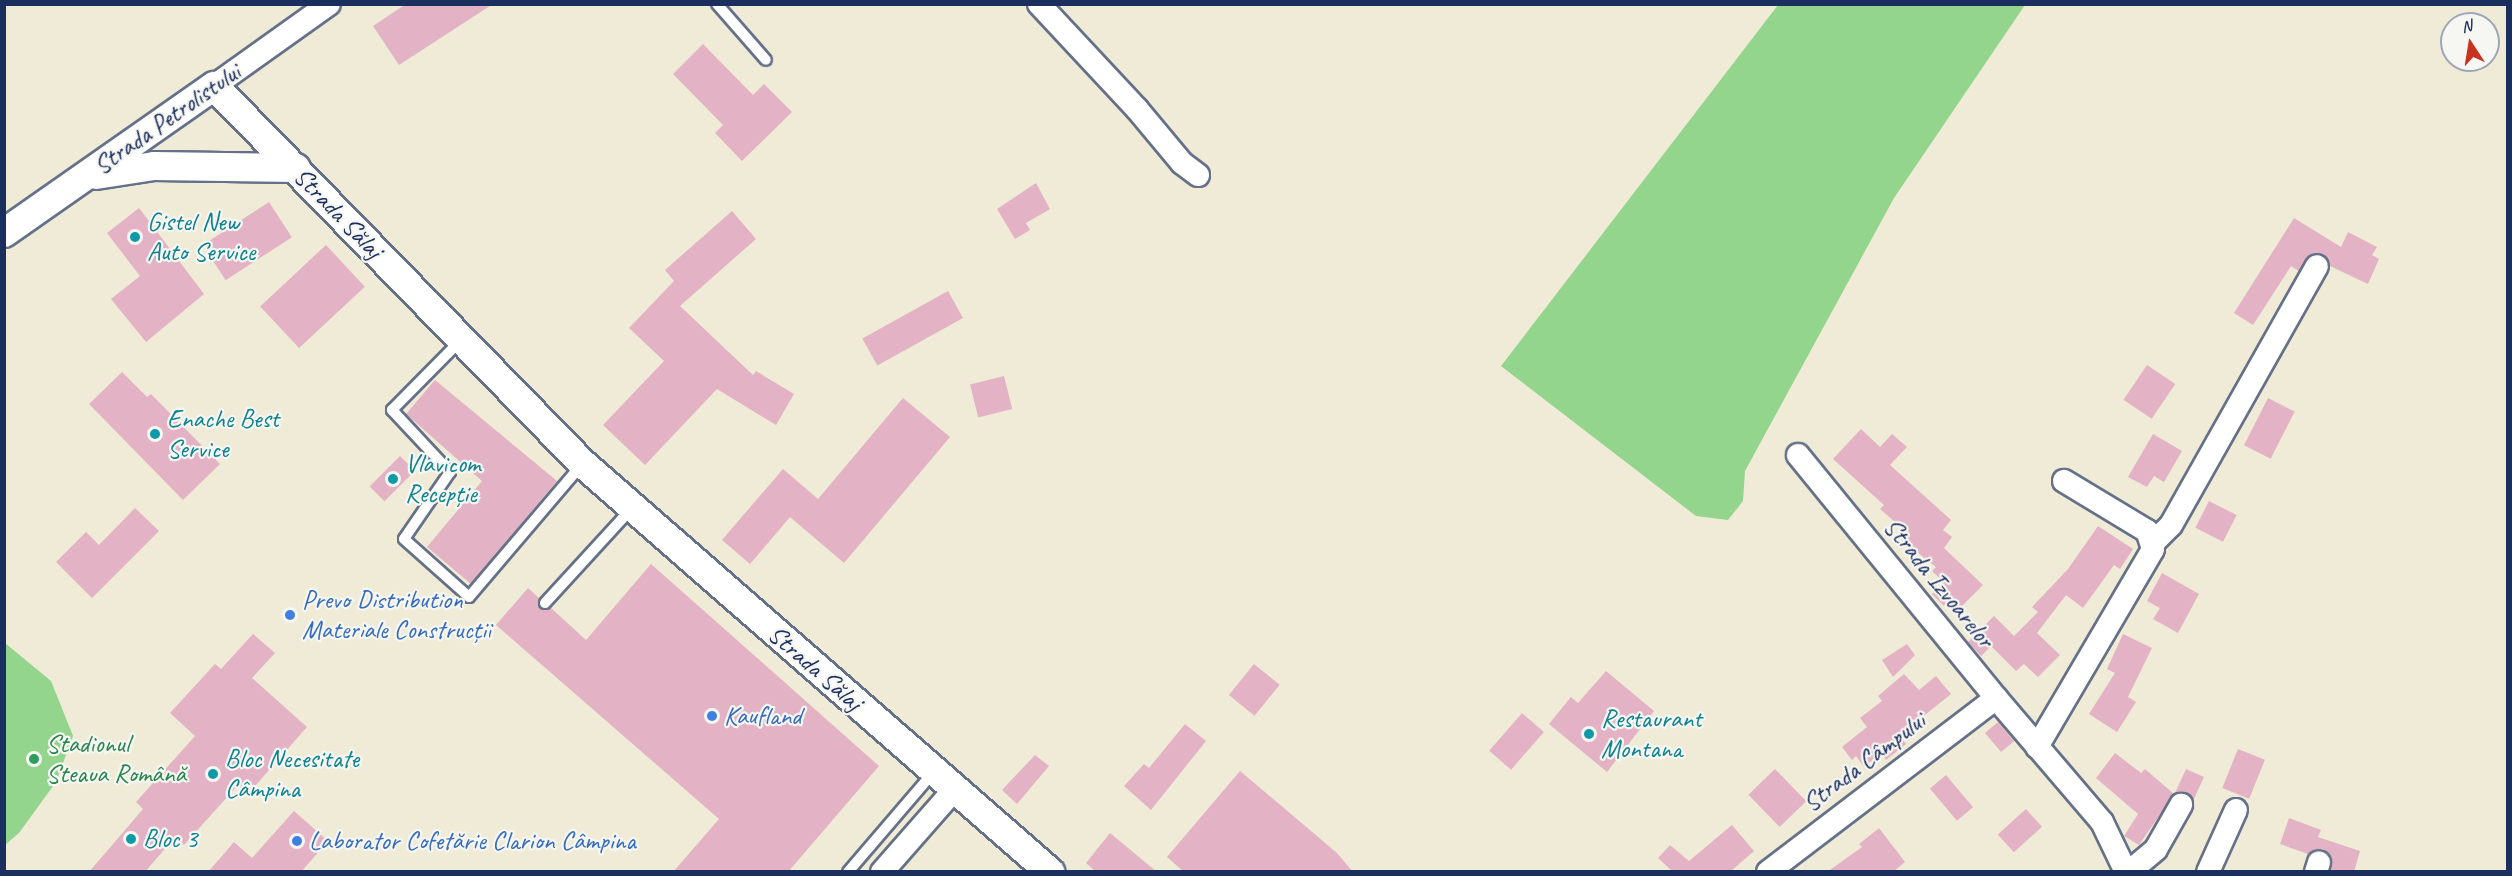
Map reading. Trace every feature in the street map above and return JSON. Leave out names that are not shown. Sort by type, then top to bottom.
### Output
[{"type":"street","name":"Strada Petrolistului","points":[[4,233],[328,4]]},
{"type":"street","points":[[1040,4],[1137,109],[1182,164],[1198,175]]},
{"type":"street","name":"Strada Sălaj","points":[[214,86],[296,168],[460,341],[582,463],[1050,872]]},
{"type":"street","points":[[83,178],[134,167],[296,168]]},
{"type":"street","points":[[2037,747],[2151,556],[2154,543],[2171,525],[2317,266]]},
{"type":"street","name":"Strada Izvoarelor","points":[[1798,455],[1995,699],[2102,822],[2127,872],[2156,849],[2181,805]]},
{"type":"street","points":[[2064,481],[2147,531],[2154,543]]},
{"type":"street","name":"Strada Câmpului","points":[[1768,872],[1995,699]]},
{"type":"street","points":[[882,872],[944,781]]},
{"type":"street","points":[[2208,872],[2236,810]]},
{"type":"lane","points":[[717,4],[765,60]]},
{"type":"lane","points":[[460,341],[392,410],[450,472],[404,539],[469,597],[582,463]]},
{"type":"lane","points":[[545,603],[633,508]]},
{"type":"lane","points":[[848,872],[944,781]]},
{"type":"green space","points":[[1778,5],[2025,5],[1894,198],[1745,471],[1743,501],[1728,520],[1696,516],[1501,366]]},
{"type":"green space","name":"Stadionul Steaua Română","points":[[5,643],[51,681],[73,736],[56,782],[19,833],[5,845]]},
{"type":"building","points":[[406,4],[493,4],[399,65],[373,26]]},
{"type":"building","points":[[703,44],[753,95],[764,84],[792,112],[742,161],[715,133],[723,125],[673,74]]},
{"type":"building","points":[[1036,183],[1050,209],[1026,223],[1030,230],[1015,239],[997,209]]},
{"type":"building","points":[[269,202],[292,237],[226,280],[203,245]]},
{"type":"building","points":[[139,208],[204,294],[146,342],[111,299],[140,276],[107,233]]},
{"type":"building","points":[[732,211],[756,239],[680,306],[753,375],[756,371],[794,394],[776,425],[717,389],[645,465],[603,425],[664,361],[629,328],[674,281],[665,270]]},
{"type":"building","points":[[2294,218],[2341,247],[2348,232],[2377,247],[2372,255],[2379,259],[2368,284],[2330,266],[2323,254],[2311,254],[2299,271],[2291,266],[2253,325],[2234,313]]},
{"type":"building","points":[[326,245],[365,287],[299,348],[260,306]]},
{"type":"building","points":[[948,291],[963,318],[877,366],[862,339]]},
{"type":"building","points":[[2147,365],[2175,384],[2152,419],[2124,400]]},
{"type":"building","name":"Enache Best Service","points":[[122,372],[147,397],[151,394],[220,464],[183,500],[89,404]]},
{"type":"building","points":[[1004,376],[1012,409],[978,417],[970,384]]},
{"type":"building","points":[[435,380],[557,481],[471,584],[427,547],[482,481],[406,414]]},
{"type":"building","points":[[903,398],[950,437],[844,563],[790,517],[750,564],[722,540],[783,469],[818,499]]},
{"type":"building","points":[[2268,398],[2295,412],[2271,459],[2244,445]]},
{"type":"building","points":[[1861,429],[1880,447],[1892,434],[1907,447],[1890,465],[1951,520],[1943,530],[1952,537],[1944,548],[1983,585],[1958,610],[1948,601],[1944,606],[1932,594],[1944,582],[1932,571],[1936,567],[1904,542],[1910,535],[1880,509],[1884,505],[1833,459]]},
{"type":"building","points":[[2153,434],[2182,451],[2164,482],[2154,476],[2147,487],[2128,477]]},
{"type":"building","name":"Vlavicom Recepție","points":[[400,456],[415,471],[384,501],[370,486]]},
{"type":"building","points":[[2209,501],[2237,515],[2223,542],[2195,528]]},
{"type":"building","points":[[135,508],[159,531],[92,598],[56,562],[86,532],[99,545]]},
{"type":"building","points":[[2098,526],[2133,549],[2120,569],[2114,565],[2083,608],[2066,595],[2037,633],[2060,655],[2038,677],[2024,664],[2016,671],[1991,646],[1981,656],[1968,642],[1994,616],[2014,636],[2038,612],[2032,607],[2068,569]]},
{"type":"building","name":"Kaufland","points":[[651,564],[879,766],[788,872],[673,872],[719,819],[496,625],[528,588],[539,598],[540,608],[551,608],[586,640]]},
{"type":"building","points":[[2162,573],[2199,594],[2178,633],[2153,619],[2160,608],[2147,601]]},
{"type":"building","points":[[253,634],[275,653],[252,678],[307,727],[248,794],[238,785],[184,845],[175,837],[145,872],[89,872],[143,809],[136,802],[195,736],[170,713],[215,664],[221,669]]},
{"type":"building","points":[[2123,634],[2152,648],[2128,697],[2136,702],[2117,732],[2089,714],[2115,673],[2107,669]]},
{"type":"building","points":[[1907,644],[1915,655],[1893,677],[1882,660]]},
{"type":"building","points":[[1254,664],[1280,685],[1254,716],[1229,695]]},
{"type":"building","points":[[1606,671],[1654,711],[1607,772],[1549,724],[1571,697],[1578,703]]},
{"type":"building","points":[[1904,674],[1919,690],[1936,676],[1951,694],[1900,735],[1906,744],[1886,760],[1881,753],[1864,767],[1856,756],[1852,760],[1842,747],[1867,727],[1860,718],[1882,701],[1878,696]]},
{"type":"building","points":[[1522,713],[1544,732],[1511,770],[1489,751]]},
{"type":"building","points":[[1998,722],[2014,741],[2001,752],[1985,733]]},
{"type":"building","points":[[1185,724],[1206,741],[1151,810],[1124,786],[1144,764],[1149,768]]},
{"type":"building","points":[[2238,749],[2265,760],[2249,799],[2222,788]]},
{"type":"building","points":[[2115,753],[2141,773],[2145,769],[2174,794],[2139,845],[2124,836],[2138,814],[2096,778]]},
{"type":"building","points":[[1035,755],[1049,766],[1017,804],[1002,790]]},
{"type":"building","points":[[1775,769],[1806,801],[1780,827],[1748,795]]},
{"type":"building","points":[[2186,769],[2204,777],[2193,801],[2187,793],[2175,793]]},
{"type":"building","points":[[1240,771],[1337,853],[1353,872],[1184,872],[1167,857]]},
{"type":"building","points":[[1946,775],[1973,807],[1957,821],[1930,788]]},
{"type":"building","points":[[2026,809],[2042,827],[2014,852],[1998,834]]},
{"type":"building","name":"Laborator Cofetărie Clarion Câmpina","points":[[294,811],[328,841],[301,872],[208,872],[234,842],[252,858]]},
{"type":"building","points":[[2289,818],[2321,830],[2318,837],[2360,851],[2354,872],[2330,872],[2332,858],[2323,849],[2308,854],[2280,844]]},
{"type":"building","points":[[1732,825],[1754,851],[1730,872],[1673,872],[1658,858],[1670,845],[1689,861]]},
{"type":"building","points":[[1879,828],[1905,862],[1893,872],[1827,872],[1862,847],[1859,844]]},
{"type":"building","points":[[1110,833],[1157,872],[1096,872],[1086,863]]},
{"type":"place","name":"Gistel New Auto Service","points":[[135,237]]},
{"type":"place","name":"Enache Best Service","points":[[155,434]]},
{"type":"place","name":"Vlavicom Recepție","points":[[393,479]]},
{"type":"place","name":"Prevo Distribution Materiale Construcții","points":[[290,615]]},
{"type":"place","name":"Kaufland","points":[[712,716]]},
{"type":"place","name":"Restaurant Montana","points":[[1589,734]]},
{"type":"place","name":"Stadionul Steaua Română","points":[[34,759]]},
{"type":"place","name":"Bloc Necesitate Câmpina","points":[[213,774]]},
{"type":"place","name":"Bloc 3","points":[[131,839]]},
{"type":"place","name":"Laborator Cofetărie Clarion Câmpina","points":[[297,841]]}]
